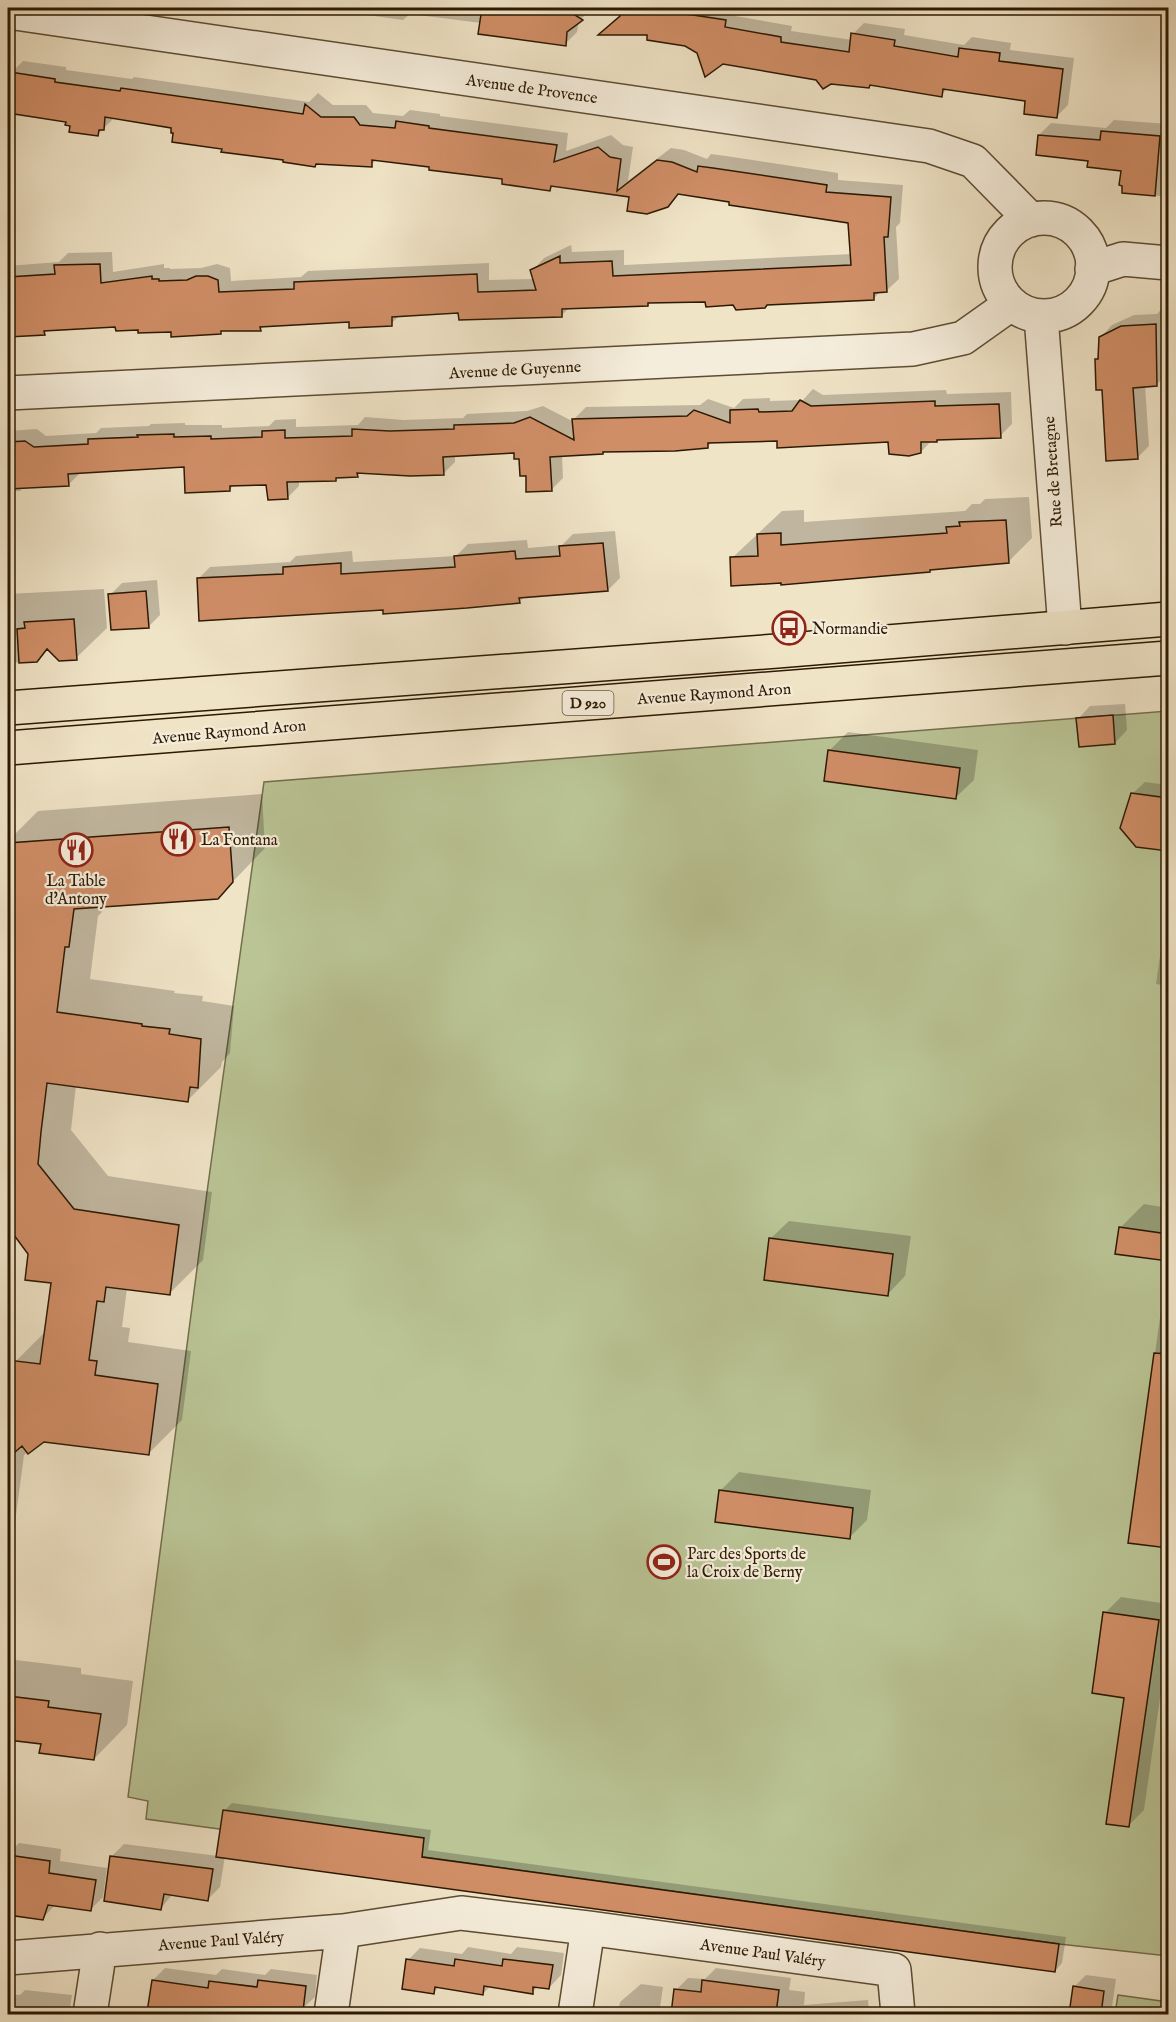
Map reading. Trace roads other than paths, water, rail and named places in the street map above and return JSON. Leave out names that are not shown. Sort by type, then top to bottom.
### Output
[{"type":"main road","name":"D 920","points":[[8,708],[1168,619]]},
{"type":"main road","name":"Avenue Raymond Aron","points":[[8,748],[1168,658]]},
{"type":"street","name":"Avenue de Provence","points":[[8,12],[929,146],[973,161],[1030,220]]},
{"type":"street","points":[[1030,220],[1060,221],[1074,229],[1084,240],[1091,254],[1092,269],[1090,284],[1082,298],[1070,309],[1056,315],[1041,316],[1024,312],[1011,304],[1001,292],[996,278],[997,256],[1006,236],[1017,226],[1030,220]]},
{"type":"street","points":[[1092,269],[1123,260],[1168,263]]},
{"type":"street","name":"Avenue de Guyenne","points":[[8,393],[913,349],[963,338],[1011,304]]},
{"type":"street","name":"Rue de Bretagne","points":[[1041,316],[1065,628]]},
{"type":"street","name":"Avenue Paul Valéry","points":[[8,1958],[343,1931],[461,1913],[894,1970],[898,2014]]},
{"type":"street","points":[[575,2014],[588,1928]]},
{"type":"street","points":[[332,2014],[343,1931]]},
{"type":"street","points":[[90,2014],[100,1949]]},
{"type":"place","name":"Normandie","points":[[789,628]]},
{"type":"place","name":"La Fontana","points":[[178,839]]},
{"type":"place","name":"La Table d'Antony","points":[[76,850]]},
{"type":"place","name":"Parc des Sports de la Croix de Berny","points":[[664,1562]]}]
